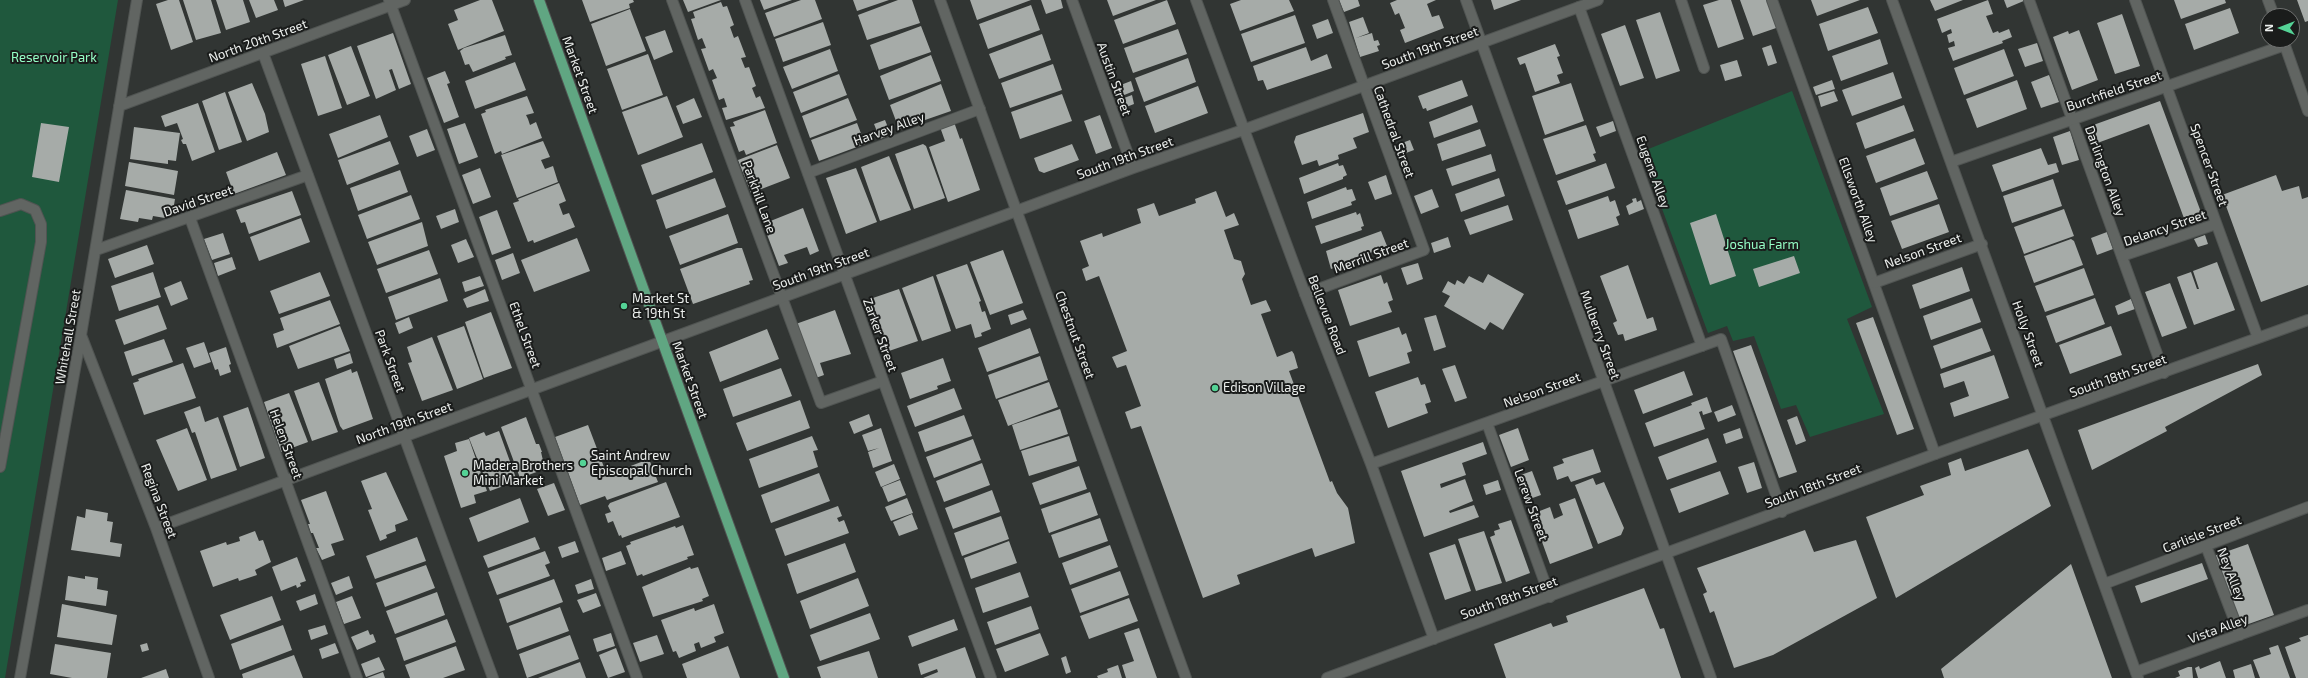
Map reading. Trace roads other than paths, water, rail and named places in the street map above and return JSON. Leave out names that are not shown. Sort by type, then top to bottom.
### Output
[{"type":"main road","name":"Market Street","points":[[539,0],[784,678]]},
{"type":"street","name":"Whitehall Street","points":[[20,678],[82,335],[137,0]]},
{"type":"street","name":"North 20th Street","points":[[119,106],[263,53],[390,3],[406,0]]},
{"type":"street","name":"Parkhill Lane","points":[[672,0],[821,403],[883,380]]},
{"type":"street","name":"Zarker Street","points":[[745,0],[991,678]]},
{"type":"street","name":"Chestnut Street","points":[[940,0],[1186,678]]},
{"type":"street","name":"Austin Street","points":[[1072,0],[1132,168]]},
{"type":"street","name":"Bellevue Road","points":[[1196,0],[1243,130],[1371,464],[1434,639]]},
{"type":"street","name":"Cathedral Street","points":[[1333,0],[1363,86],[1424,250]]},
{"type":"street","name":"Mulberry Street","points":[[1466,0],[1711,678]]},
{"type":"street","points":[[1681,0],[1704,68]]},
{"type":"street","name":"Ellsworth Alley","points":[[1772,0],[1935,454]]},
{"type":"street","name":"Holly Street","points":[[1892,0],[1982,244],[2137,675]]},
{"type":"street","name":"Darlington Alley","points":[[2029,0],[2164,373]]},
{"type":"street","name":"Spencer Street","points":[[2135,0],[2258,338]]},
{"type":"street","name":"South 19th Street","points":[[662,341],[1017,212],[1132,168],[1243,130],[1594,1]]},
{"type":"street","name":"Ethel Street","points":[[390,3],[637,678]]},
{"type":"street","name":"Eugene Alley","points":[[1579,7],[1702,346]]},
{"type":"street","name":"Burchfield Street","points":[[1951,162],[2166,86],[2268,48]]},
{"type":"street","points":[[2286,48],[2308,111]]},
{"type":"street","name":"Park Street","points":[[263,53],[493,678]]},
{"type":"street","name":"Harvey Alley","points":[[808,173],[980,109]]},
{"type":"street","name":"David Street","points":[[96,250],[308,175]]},
{"type":"street","points":[[0,211],[21,204],[35,210],[41,224],[41,242],[0,467]]},
{"type":"street","name":"Helen Street","points":[[190,218],[357,678]]},
{"type":"street","name":"Delancy Street","points":[[2122,256],[2216,224]]},
{"type":"street","name":"Nelson Street","points":[[1874,283],[1982,244]]},
{"type":"street","name":"Merrill Street","points":[[1305,294],[1424,250]]},
{"type":"street","name":"South 18th Street","points":[[1327,678],[1782,512],[1935,454],[2044,417],[2308,320]]},
{"type":"street","name":"Regina Street","points":[[82,335],[156,528],[209,678]]},
{"type":"street","name":"Nelson Street","points":[[1371,464],[1721,339],[1782,512]]},
{"type":"street","name":"North 19th Street","points":[[156,528],[662,341]]},
{"type":"street","name":"Lerew Street","points":[[1486,423],[1550,597]]},
{"type":"street","name":"Carlisle Street","points":[[2104,584],[2308,507]]},
{"type":"street","name":"Ney Alley","points":[[2206,546],[2240,635]]},
{"type":"street","name":"Vista Alley","points":[[2137,675],[2308,610]]},
{"type":"place","name":"Market St & 19th St","points":[[624,306]]},
{"type":"place","name":"Edison Village","points":[[1215,388]]},
{"type":"place","name":"Saint Andrew Episcopal Church","points":[[583,463]]},
{"type":"place","name":"Madera Brothers Mini Market","points":[[465,473]]},
{"type":"park label","name":"Reservoir Park","points":[[54,58]]},
{"type":"park label","name":"Joshua Farm","points":[[1762,245]]}]
